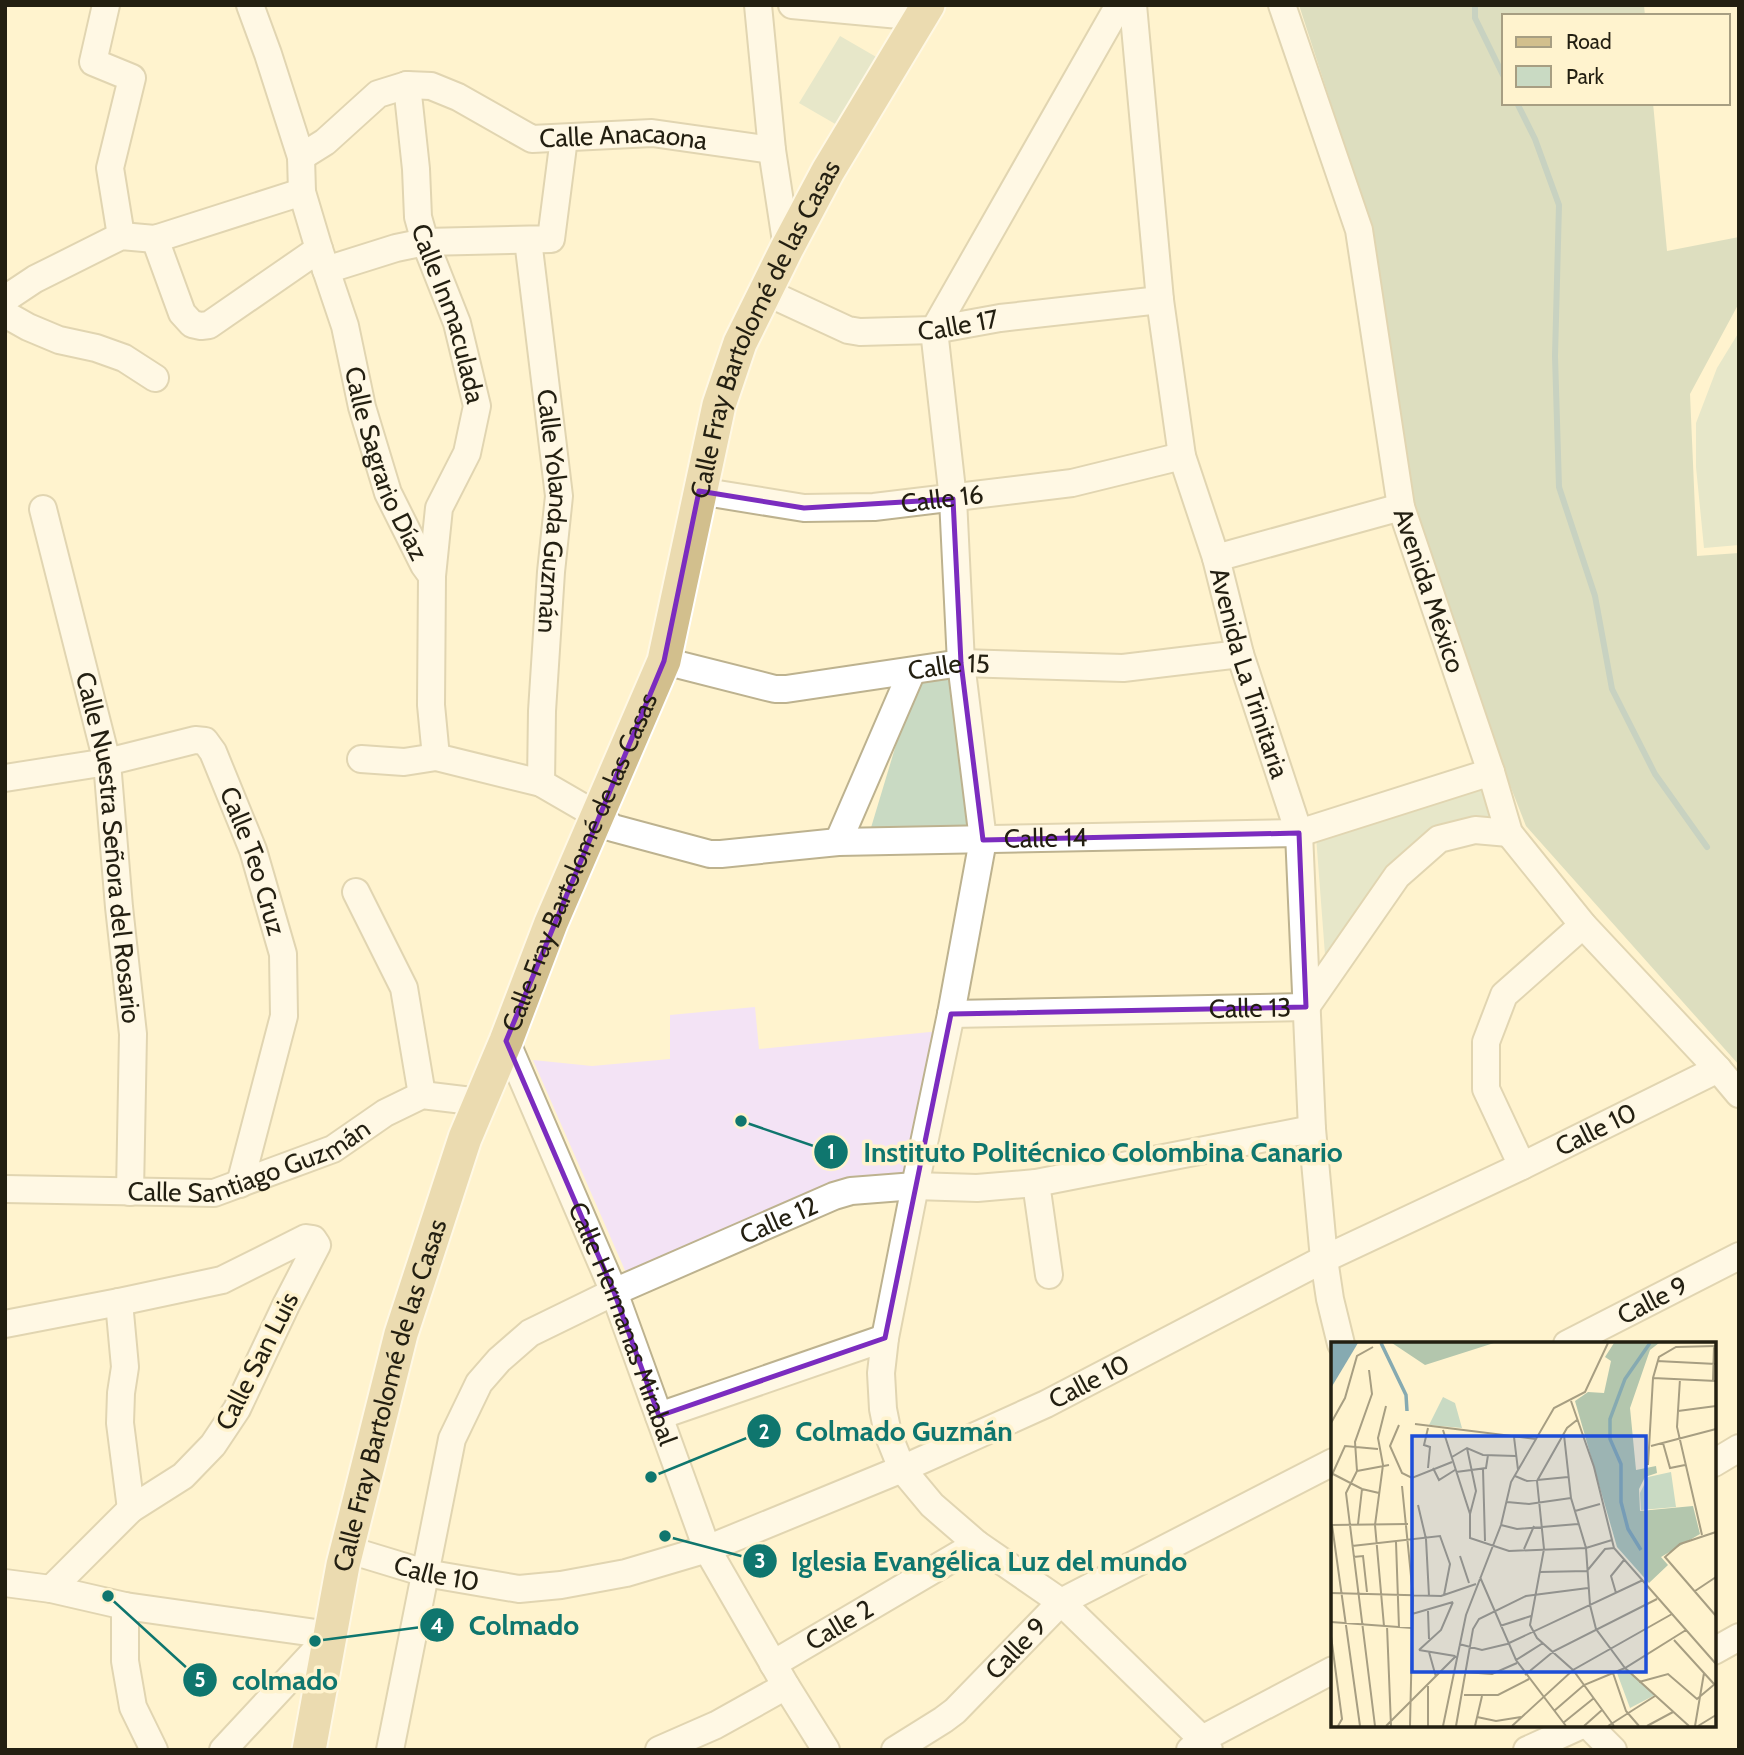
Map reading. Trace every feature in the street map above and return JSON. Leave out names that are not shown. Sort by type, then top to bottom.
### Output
[{"type":"main road","name":"Calle Fray Bartolomé de las Casas","points":[[309,1750],[346,1549],[401,1335],[465,1138],[551,923],[664,661],[719,405],[740,343],[828,172],[925,11]]},
{"type":"street","points":[[106,5],[93,62],[132,78],[110,168],[121,236]]},
{"type":"street","name":"Calle Sagrario Díaz","points":[[250,5],[301,157],[302,192],[345,327],[362,407],[388,493],[432,576],[430,705],[436,757]]},
{"type":"street","points":[[758,5],[772,150],[787,248]]},
{"type":"street","points":[[792,5],[925,11]]},
{"type":"street","points":[[1119,5],[934,330],[953,499],[961,663],[983,840],[951,1014],[885,1338],[881,1373],[883,1409],[888,1434],[902,1469],[932,1505],[977,1544],[1061,1602],[1200,1746],[1331,1671]]},
{"type":"street","name":"Avenida La Trinitaria","points":[[1133,5],[1160,300],[1182,456],[1216,558],[1240,654],[1298,833],[1312,1129],[1324,1259],[1341,1342]]},
{"type":"street","name":"Avenida México","points":[[1282,5],[1359,230],[1401,506],[1509,833],[1583,925],[1739,1094]]},
{"type":"street","name":"Calle Anacaona","points":[[301,157],[326,142],[377,94],[407,85],[431,86],[458,97],[532,139],[652,133],[772,150]]},
{"type":"street","name":"Calle Inmaculada","points":[[407,85],[418,217],[457,323],[477,406],[467,453],[439,508],[432,576]]},
{"type":"street","points":[[156,239],[183,313],[192,324],[208,325],[323,259],[425,242],[551,239],[565,138]]},
{"type":"street","points":[[5,299],[35,279],[121,236],[156,239],[302,192]]},
{"type":"street","name":"Calle Yolanda Guzmán","points":[[528,240],[559,496],[542,711],[541,783]]},
{"type":"street","name":"Calle 17","points":[[766,292],[848,330],[860,332],[934,330],[1000,318],[1160,300]]},
{"type":"street","points":[[5,313],[28,327],[59,340],[96,348],[124,358],[155,378]]},
{"type":"street","name":"Calle 16","points":[[699,491],[804,508],[874,508],[1072,483],[1182,456]]},
{"type":"street","points":[[1216,558],[1401,506]]},
{"type":"street","name":"Calle Nuestra Señora del Rosario","points":[[43,509],[107,762],[118,907],[133,1034],[130,1192]]},
{"type":"street","name":"Calle 15","points":[[664,661],[786,690],[961,663],[1123,668],[1240,654]]},
{"type":"street","points":[[838,842],[912,671]]},
{"type":"street","name":"Calle Teo Cruz","points":[[5,778],[107,762],[195,740],[205,741],[213,752],[253,850],[283,954],[284,1016],[240,1184]]},
{"type":"street","points":[[361,759],[404,762],[436,757],[541,783],[597,816]]},
{"type":"street","name":"Calle 14","points":[[597,816],[620,831],[710,854],[838,842],[1298,833],[1491,772]]},
{"type":"street","name":"Calle 13","points":[[951,1014],[1306,1007],[1397,876],[1438,839],[1475,830],[1509,833]]},
{"type":"street","points":[[356,892],[404,988],[422,1095],[480,1102]]},
{"type":"street","points":[[1522,1166],[1486,1089],[1486,1042],[1504,995],[1583,925]]},
{"type":"street","name":"Calle Hermanas Mirabal","points":[[506,1041],[614,1292],[708,1549],[779,1675],[826,1750]]},
{"type":"street","name":"Calle 10","points":[[346,1549],[425,1573],[519,1589],[561,1585],[626,1573],[708,1549],[902,1469],[1046,1404],[1324,1259],[1522,1166],[1718,1069]]},
{"type":"street","name":"Calle Santiago Guzmán","points":[[5,1189],[214,1193],[333,1149],[385,1113],[422,1095]]},
{"type":"street","name":"Calle 12","points":[[390,1750],[452,1439],[479,1383],[499,1360],[530,1333],[614,1292],[851,1191],[915,1185],[977,1188],[1036,1183],[1312,1129]]},
{"type":"street","points":[[1036,1183],[1049,1275]]},
{"type":"street","name":"Calle San Luis","points":[[51,1589],[131,1509],[183,1476],[213,1445],[237,1409],[317,1245],[313,1238],[306,1238],[222,1280],[119,1302]]},
{"type":"street","name":"Calle 9","points":[[1571,1342],[1739,1256]]},
{"type":"street","points":[[5,1324],[119,1302],[125,1367],[120,1423],[131,1509]]},
{"type":"street","points":[[659,1416],[885,1338]]},
{"type":"street","points":[[1716,1462],[1739,1448]]},
{"type":"street","name":"Calle 9","points":[[895,1750],[955,1711],[1061,1602],[1331,1463]]},
{"type":"street","name":"Calle 2","points":[[659,1750],[716,1725],[779,1675],[977,1544]]},
{"type":"street","points":[[5,1583],[51,1589],[125,1606],[330,1634]]},
{"type":"street","points":[[125,1606],[125,1661],[133,1707],[154,1750]]},
{"type":"street","points":[[223,1750],[330,1634]]},
{"type":"street","points":[[1716,1650],[1739,1637]]},
{"type":"street","points":[[1527,1750],[1578,1727]]},
{"type":"street","points":[[1590,1727],[1613,1750]]},
{"type":"highlighted area","points":[[699,491],[804,508],[953,499],[961,663],[983,840],[1299,833],[1306,1007],[951,1014],[885,1338],[659,1416],[614,1292],[506,1041],[664,661]]},
{"type":"shaded area","points":[[755,1007],[759,1049],[940,1031],[911,1176],[627,1275],[533,1060],[592,1066],[670,1059],[670,1015]]},
{"type":"green space","points":[[1299,5],[1644,5],[1645,14],[1502,14],[1502,105],[1653,105],[1667,251],[1739,237],[1739,303],[1690,394],[1697,556],[1739,553],[1739,1065],[1526,826],[1502,765],[1412,502],[1370,224]]},
{"type":"green space","points":[[840,36],[878,58],[837,125],[799,103]]},
{"type":"green space","points":[[1739,332],[1739,545],[1704,548],[1696,467],[1696,423],[1717,368]]},
{"type":"green space","points":[[974,667],[985,831],[870,831],[917,675]]},
{"type":"green space","points":[[1490,780],[1514,829],[1434,836],[1328,994],[1316,836]]},
{"type":"waterway","points":[[1475,5],[1475,18],[1502,73]]},
{"type":"waterway","points":[[1518,105],[1535,139],[1559,205],[1555,356],[1559,487],[1595,596],[1612,689],[1655,774],[1707,847]]},
{"type":"place","name":"Instituto Politécnico Colombina Canario","points":[[741,1121]]},
{"type":"place","name":"Colmado Guzmán","points":[[651,1477]]},
{"type":"place","name":"Iglesia Evangélica Luz del mundo","points":[[665,1536]]},
{"type":"place","name":"colmado","points":[[108,1596]]},
{"type":"place","name":"Colmado","points":[[315,1641]]}]
